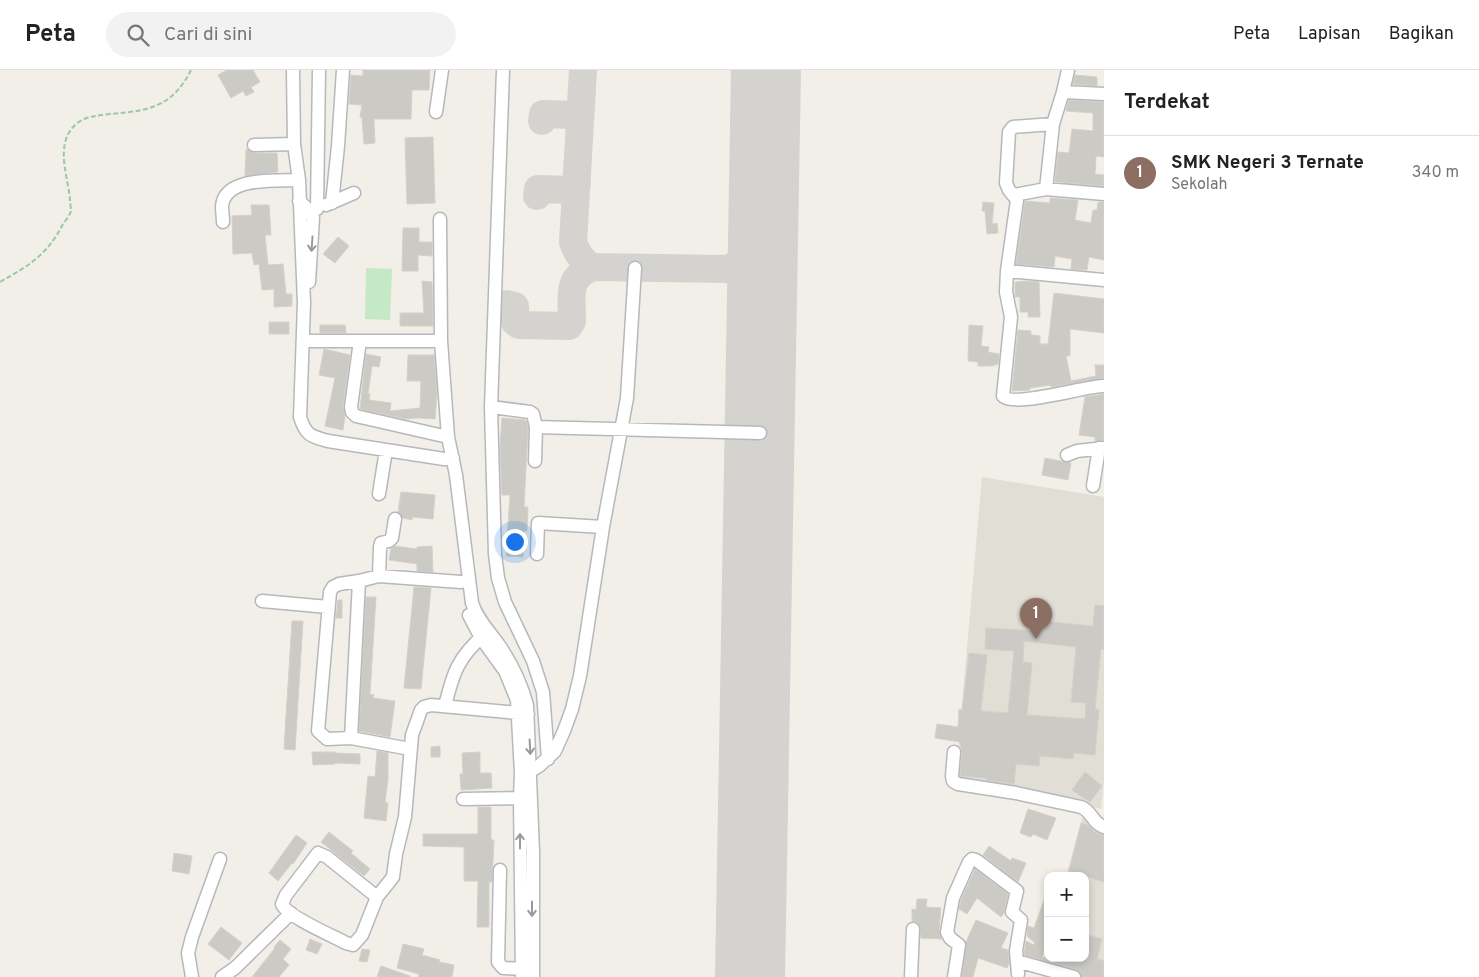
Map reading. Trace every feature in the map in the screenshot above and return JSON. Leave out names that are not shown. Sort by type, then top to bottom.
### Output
[{"type":"street","points":[[292,70],[294,144],[298,180],[304,303],[300,418],[304,429],[312,437],[328,441],[386,450],[448,455]]},
{"type":"street","points":[[319,70],[310,275],[307,421],[317,432],[448,455]]},
{"type":"street","points":[[332,203],[343,70]]},
{"type":"street","points":[[436,112],[442,70]]},
{"type":"street","points":[[503,70],[490,406],[495,554],[498,578],[505,602],[533,661],[543,692],[548,759]]},
{"type":"street","points":[[1046,189],[1053,124],[1068,70]]},
{"type":"street","points":[[1063,92],[1104,94]]},
{"type":"street","points":[[1053,124],[1013,127],[1010,129],[1006,183],[1017,200],[1017,205],[1007,271],[1006,292],[1011,317],[1003,396],[1005,399],[1030,400],[1072,390],[1104,386]]},
{"type":"street","points":[[254,145],[294,144]]},
{"type":"street","points":[[223,222],[222,204],[228,192],[236,186],[247,183],[298,180]]},
{"type":"street","points":[[1014,195],[1046,189],[1104,194]]},
{"type":"street","points":[[314,210],[354,193]]},
{"type":"street","points":[[299,201],[314,210]]},
{"type":"street","points":[[440,219],[441,341],[448,437],[448,473],[461,582],[468,612],[484,635],[515,671],[522,688],[526,772],[527,973],[503,968],[498,962],[500,870]]},
{"type":"street","points":[[526,772],[548,759],[555,751],[564,731],[580,676],[603,527],[627,398],[635,268]]},
{"type":"street","points":[[1007,271],[1104,280]]},
{"type":"street","points":[[360,341],[351,407],[352,412],[356,416],[448,437]]},
{"type":"street","points":[[309,342],[441,341]]},
{"type":"street","points":[[490,406],[533,414],[536,427],[534,461]]},
{"type":"street","points":[[536,427],[760,433]]},
{"type":"street","points":[[1067,455],[1077,451],[1101,448],[1093,486]]},
{"type":"street","points":[[379,494],[386,450]]},
{"type":"street","points":[[448,455],[472,603],[484,635]]},
{"type":"street","points":[[379,576],[381,543],[392,538],[395,519]]},
{"type":"street","points":[[537,554],[538,524],[603,527]]},
{"type":"street","points":[[410,749],[351,738],[327,739],[318,731],[328,607],[333,587],[339,584],[379,576],[461,582]]},
{"type":"street","points":[[351,738],[359,581]]},
{"type":"street","points":[[262,601],[328,607]]},
{"type":"street","points":[[445,706],[457,665],[484,635]]},
{"type":"street","points":[[377,896],[328,857],[318,853],[286,895],[282,904],[283,908],[323,932],[353,945],[362,935],[377,896],[393,877],[396,854],[405,818],[410,749],[414,728],[421,710],[424,706],[431,705],[522,715]]},
{"type":"street","points":[[954,752],[952,776],[953,781],[958,784],[1016,793],[1080,807],[1089,812],[1094,821],[1104,827]]},
{"type":"street","points":[[464,799],[526,798]]},
{"type":"street","points":[[192,977],[188,953],[220,859]]},
{"type":"street","points":[[954,977],[959,945],[950,938],[947,932],[953,898],[972,859],[976,860],[1017,891],[1012,912],[1021,920],[1016,946],[1018,968],[1074,977]]},
{"type":"street","points":[[222,977],[235,968],[291,913]]},
{"type":"street","points":[[911,977],[913,929]]},
{"type":"path","points":[[0,282],[40,257],[54,242],[71,210],[64,161],[64,146],[75,125],[89,116],[141,112],[155,107],[177,90],[191,70]]},
{"type":"shaded area","points":[[982,477],[1104,497],[1104,780],[1101,809],[955,784]]},
{"type":"shaded area","points":[[1083,815],[1093,826],[1104,829],[1104,977],[1077,977],[1041,967],[1044,957],[1044,962],[1089,962],[1089,872],[1067,872]]},
{"type":"green space","points":[[366,268],[392,269],[390,320],[365,319]]},
{"type":"building","points":[[227,70],[253,70],[260,82],[251,87],[254,92],[246,96],[243,91],[231,98],[218,75]]},
{"type":"building","points":[[363,70],[430,70],[429,90],[412,90],[411,119],[374,119],[375,143],[364,144],[362,118],[360,117],[362,105],[349,104],[351,75],[363,76]]},
{"type":"building","points":[[1075,75],[1097,77],[1097,86],[1073,84]]},
{"type":"building","points":[[1069,100],[1104,102],[1104,157],[1096,156],[1095,174],[1104,175],[1104,186],[1055,182],[1058,152],[1069,153],[1072,129],[1093,131],[1093,113],[1066,111]]},
{"type":"building","points":[[433,137],[435,203],[407,204],[405,138]]},
{"type":"building","points":[[246,149],[254,153],[277,153],[278,172],[245,176]]},
{"type":"building","points":[[1050,198],[1078,200],[1075,220],[1091,223],[1093,210],[1097,210],[1098,202],[1104,202],[1104,260],[1089,257],[1087,270],[1071,269],[1072,259],[1055,256],[1054,267],[1016,264],[1025,201],[1050,203]]},
{"type":"building","points":[[983,202],[994,203],[992,224],[997,223],[998,233],[987,234],[985,211],[982,211]]},
{"type":"building","points":[[251,205],[269,205],[271,235],[265,235],[268,265],[283,264],[286,294],[292,294],[292,306],[274,307],[274,289],[262,290],[259,264],[254,265],[252,253],[233,254],[232,216],[252,215]]},
{"type":"building","points":[[403,228],[419,228],[419,242],[432,242],[432,256],[418,255],[418,271],[402,271]]},
{"type":"building","points":[[338,237],[349,246],[335,263],[323,254]]},
{"type":"building","points":[[422,281],[432,282],[433,326],[400,326],[400,313],[424,313]]},
{"type":"building","points":[[1015,282],[1039,282],[1040,317],[1028,317],[1028,312],[1020,312],[1020,297],[1015,297]]},
{"type":"building","points":[[1054,293],[1104,299],[1104,333],[1070,329],[1070,356],[1066,356],[1071,381],[1096,376],[1095,365],[1104,365],[1104,378],[1051,387],[1050,385],[1030,388],[1030,390],[1012,391],[1018,330],[1031,331],[1031,335],[1040,336],[1040,344],[1048,344]]},
{"type":"building","points":[[269,322],[289,322],[289,334],[269,334]]},
{"type":"building","points":[[320,325],[345,325],[346,333],[320,333]]},
{"type":"building","points":[[969,325],[983,326],[981,346],[989,347],[988,352],[999,354],[998,364],[978,366],[978,362],[968,361]]},
{"type":"building","points":[[324,349],[350,355],[343,406],[345,416],[343,430],[325,426],[335,378],[319,375]]},
{"type":"building","points":[[366,354],[381,357],[379,367],[372,366],[368,394],[370,394],[369,400],[391,403],[390,411],[420,408],[421,381],[407,381],[408,355],[434,355],[437,392],[435,419],[406,419],[360,409]]},
{"type":"building","points":[[1104,394],[1104,440],[1095,441],[1095,437],[1079,435],[1085,397]]},
{"type":"building","points":[[502,418],[526,420],[528,428],[524,507],[528,507],[527,531],[524,531],[523,557],[506,556],[510,495],[502,495],[500,447]]},
{"type":"building","points":[[1045,458],[1071,463],[1068,480],[1042,475]]},
{"type":"building","points":[[401,492],[435,495],[433,519],[412,517],[412,520],[403,518],[398,512]]},
{"type":"building","points":[[395,546],[417,549],[417,547],[432,546],[433,572],[417,571],[417,564],[389,560],[391,549]]},
{"type":"building","points":[[414,587],[431,588],[421,689],[404,688]]},
{"type":"building","points":[[366,597],[376,597],[370,694],[374,695],[373,698],[395,701],[390,737],[359,731]]},
{"type":"building","points":[[338,600],[342,600],[342,618],[336,618]]},
{"type":"building","points":[[1095,605],[1104,606],[1104,649],[1101,649],[1095,709],[1099,709],[1095,755],[1074,753],[1073,759],[1040,756],[1039,766],[1016,764],[1014,784],[986,780],[986,778],[960,776],[962,753],[960,742],[935,738],[937,724],[958,727],[959,709],[962,710],[969,653],[987,655],[981,711],[1008,713],[1014,651],[985,649],[986,628],[1038,631],[1039,621],[1093,626]],"holes":[[[1024,641],[1076,647],[1071,702],[1086,703],[1085,719],[1027,715],[1032,663],[1023,662]]]},
{"type":"building","points":[[292,621],[303,621],[295,750],[284,749]]},
{"type":"building","points":[[440,746],[440,757],[431,757],[431,747]]},
{"type":"building","points":[[377,751],[388,753],[388,779],[385,802],[388,803],[386,821],[364,818],[368,776],[375,777]]},
{"type":"building","points":[[312,752],[360,754],[360,764],[335,763],[313,765]]},
{"type":"building","points":[[480,752],[480,773],[491,773],[492,788],[461,790],[460,774],[463,774],[462,753]]},
{"type":"building","points":[[1085,772],[1102,786],[1090,802],[1072,790]]},
{"type":"building","points":[[478,807],[491,807],[491,840],[494,840],[492,882],[489,882],[489,927],[477,927],[478,881],[464,881],[464,847],[423,846],[423,834],[478,834]]},
{"type":"building","points":[[1028,809],[1056,818],[1047,840],[1033,834],[1031,837],[1020,833]]},
{"type":"building","points":[[1081,823],[1088,825],[1095,832],[1104,835],[1104,882],[1089,877],[1089,872],[1069,871]]},
{"type":"building","points":[[329,832],[353,851],[351,853],[370,869],[364,876],[321,842]]},
{"type":"building","points":[[296,835],[307,843],[293,864],[278,881],[269,873]]},
{"type":"building","points":[[989,846],[1011,861],[1012,858],[1026,863],[1018,882],[983,855]]},
{"type":"building","points":[[174,853],[192,856],[189,874],[172,871]]},
{"type":"building","points":[[975,869],[1008,894],[1004,913],[1001,917],[977,898],[967,914],[959,909]]},
{"type":"building","points":[[917,899],[927,899],[926,907],[941,908],[939,931],[942,939],[921,938],[920,926],[917,922],[912,921],[912,909],[916,910]]},
{"type":"building","points":[[1044,900],[1044,952],[1042,958],[1044,958],[1044,960],[1024,955],[1026,941],[1034,945],[1035,943],[1027,936],[1028,926],[1034,928]]},
{"type":"building","points":[[976,920],[1008,933],[1001,948],[1008,950],[1009,963],[1007,968],[978,958],[973,977],[962,977],[966,942]]},
{"type":"building","points":[[221,927],[242,943],[229,960],[208,944]]},
{"type":"building","points":[[1089,935],[1102,939],[1097,959],[1104,961],[1104,977],[1082,977],[1076,969],[1050,962],[1089,962]]},
{"type":"building","points":[[310,939],[322,944],[317,954],[306,950]]},
{"type":"building","points":[[280,940],[291,949],[283,959],[289,965],[279,977],[252,977],[275,948]]},
{"type":"building","points":[[403,944],[424,949],[422,955],[440,960],[439,962],[454,965],[452,977],[418,977],[419,974],[397,968]]},
{"type":"building","points":[[362,949],[370,950],[367,962],[359,961]]},
{"type":"building","points":[[381,966],[410,976],[410,977],[377,977]]},
{"type":"taxiway","points":[[583,70],[573,242],[583,260],[593,267],[727,269],[746,260],[764,234]]},
{"type":"taxiway","points":[[542,121],[543,114],[574,115],[581,109]]},
{"type":"taxiway","points":[[537,196],[538,189],[571,190],[577,183]]},
{"type":"taxiway","points":[[507,304],[515,306],[515,322],[519,325],[569,326],[572,321],[572,289],[574,282],[584,271],[593,267]]},
{"type":"taxiway","points":[[727,269],[739,273],[749,280],[763,300]]},
{"type":"runway","points":[[750,977],[766,70]]},
{"type":"place","name":"SMK Negeri 3 Ternate","points":[[1036,639]]}]
